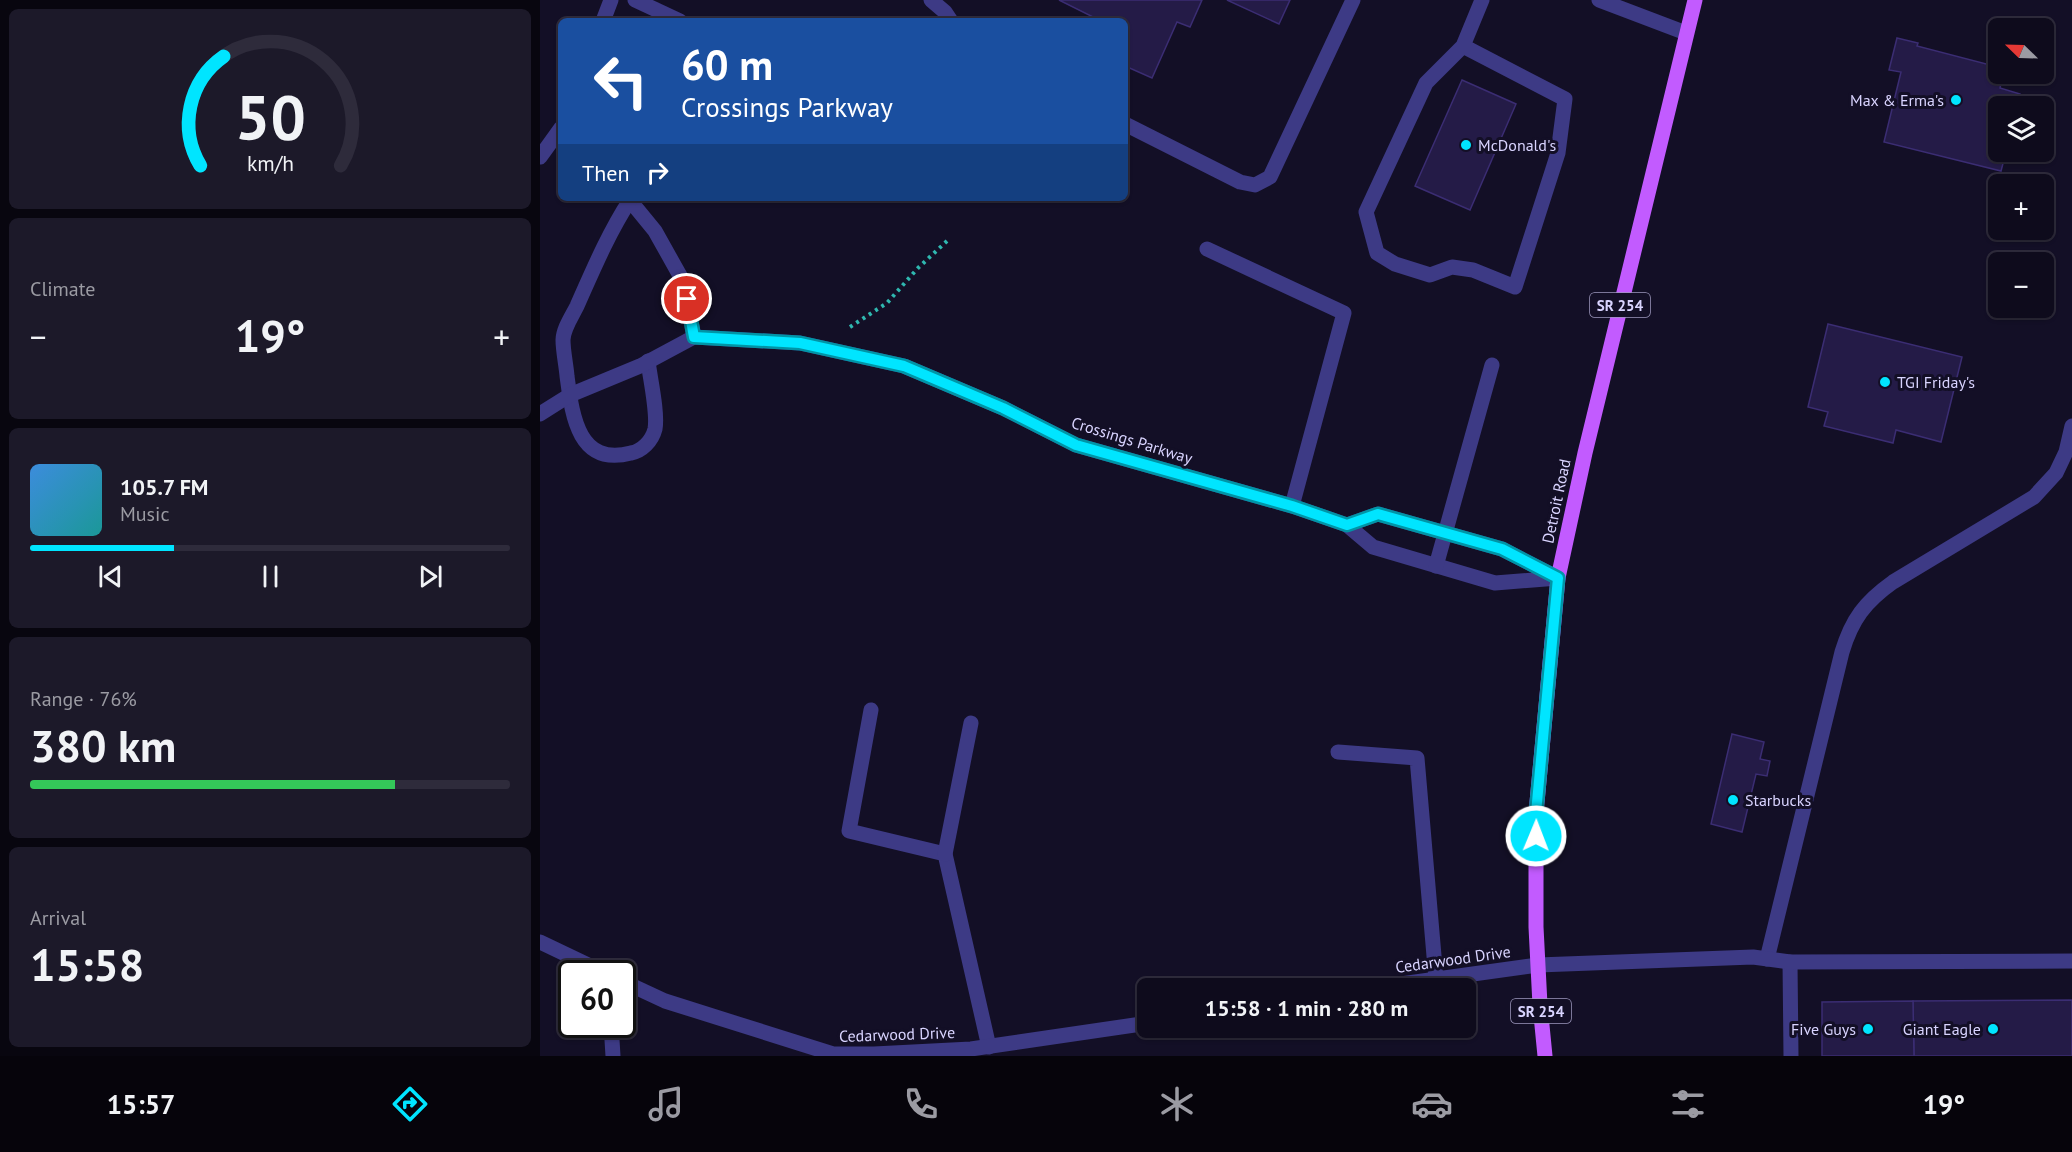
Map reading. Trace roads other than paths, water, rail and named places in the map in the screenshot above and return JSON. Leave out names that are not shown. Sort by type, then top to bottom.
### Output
[{"type":"main road","name":"Detroit Road","points":[[1545,1056],[1538,965],[1536,813],[1558,578],[1585,453],[1695,0]]},
{"type":"street","points":[[604,18],[611,0]]},
{"type":"street","points":[[635,0],[674,18]]},
{"type":"street","points":[[931,0],[949,18]]},
{"type":"street","points":[[1128,126],[1240,182],[1255,185],[1270,177],[1353,0]]},
{"type":"street","points":[[1463,46],[1565,99],[1558,153],[1515,287],[1473,270],[1452,267],[1430,275],[1395,264],[1377,253],[1366,212],[1426,83],[1463,46],[1482,0]]},
{"type":"street","points":[[1599,0],[1686,33]]},
{"type":"street","points":[[540,157],[558,132]]},
{"type":"street","points":[[628,201],[613,227],[562,338],[577,428],[582,438],[591,447],[611,455],[622,456],[638,452],[645,446],[655,429],[648,361]]},
{"type":"street","points":[[540,414],[570,395],[648,361],[694,337],[683,281],[655,231],[631,201]]},
{"type":"street","points":[[1208,249],[1344,313],[1292,506]]},
{"type":"street","name":"Crossings Parkway","points":[[694,337],[800,343],[904,366],[1003,408],[1076,445],[1292,506],[1347,525],[1373,548],[1495,583],[1558,578]]},
{"type":"street","points":[[1436,566],[1492,365]]},
{"type":"street","points":[[1767,959],[1842,652],[1863,607],[1893,582],[2034,497],[2055,473],[2066,452],[2072,426]]},
{"type":"street","points":[[1347,525],[1378,514],[1502,549],[1558,578]]},
{"type":"street","points":[[871,710],[849,831],[945,854]]},
{"type":"street","points":[[971,723],[945,854],[989,1047]]},
{"type":"street","points":[[1338,752],[1417,758],[1436,978]]},
{"type":"street","points":[[540,942],[579,960]]},
{"type":"street","name":"Cedarwood Drive","points":[[1443,978],[1538,965],[1754,957],[1790,962],[2072,961]]},
{"type":"street","points":[[1790,962],[1791,1056]]},
{"type":"street","name":"Cedarwood Drive","points":[[636,987],[666,1000],[833,1055],[989,1047],[1137,1025]]},
{"type":"street","points":[[612,1038],[613,1056]]},
{"type":"place","name":"Max & Erma's","points":[[1956,100]]},
{"type":"place","name":"McDonald's","points":[[1466,145]]},
{"type":"place","name":"TGI Friday's","points":[[1885,382]]},
{"type":"place","name":"Starbucks","points":[[1733,800]]},
{"type":"place","name":"Five Guys","points":[[1868,1029]]},
{"type":"place","name":"Giant Eagle","points":[[1993,1029]]}]
